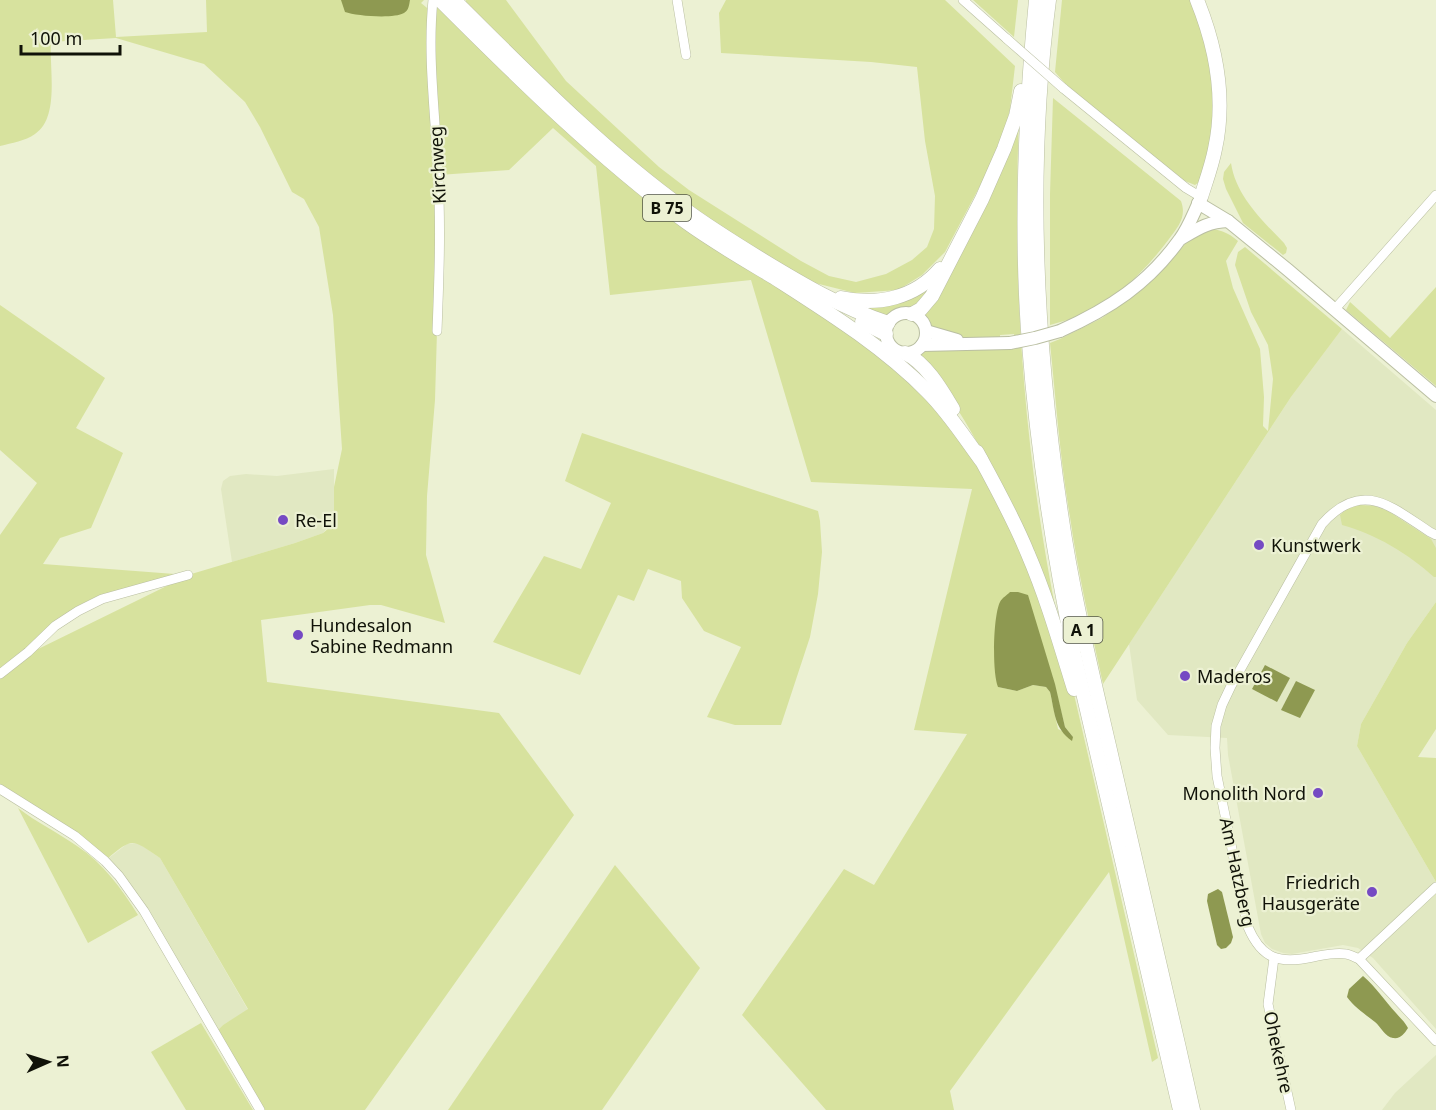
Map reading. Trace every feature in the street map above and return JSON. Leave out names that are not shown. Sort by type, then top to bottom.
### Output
[{"type":"highway","name":"B 75","points":[[440,0],[549,107],[651,196],[710,239],[887,329]]},
{"type":"highway","name":"B 75","points":[[454,0],[592,134],[683,208],[773,272]]},
{"type":"highway","points":[[912,314],[927,303],[982,199],[1011,132],[1021,90],[1027,30],[1036,0]]},
{"type":"highway","name":"A 1","points":[[1036,0],[1029,82],[1025,174],[1025,255],[1029,342],[1038,434],[1053,543],[1074,654],[1180,1110]]},
{"type":"highway","points":[[1197,0],[1211,40],[1219,99],[1219,129],[1200,200]]},
{"type":"highway","name":"A 1","points":[[1049,3],[1041,78],[1037,200],[1040,312],[1049,429],[1061,516],[1087,650],[1193,1110]]},
{"type":"highway","points":[[773,272],[835,297],[863,302],[884,301],[901,296],[928,282],[944,265],[962,238]]},
{"type":"highway","points":[[773,272],[883,352],[912,376],[943,408],[981,460]]},
{"type":"highway","points":[[905,353],[919,363],[937,385],[1006,507],[1031,561],[1077,699],[1097,750]]},
{"type":"main road","points":[[922,345],[1010,343],[1060,331],[1098,313],[1128,293],[1151,273],[1180,238],[1200,200],[1216,208],[1228,221],[1436,396]]},
{"type":"main road","points":[[1180,238],[1203,225],[1228,221]]},
{"type":"main road","points":[[887,329],[897,315],[912,314],[921,321],[926,331],[922,345],[916,351],[905,353]]},
{"type":"main road","name":"B 75","points":[[887,329],[888,342],[893,348],[905,353]]},
{"type":"main road","points":[[926,331],[969,344]]},
{"type":"street","name":"Kirchweg","points":[[433,0],[432,71],[440,241],[437,331]]},
{"type":"street","points":[[677,0],[686,55]]},
{"type":"street","points":[[963,0],[1063,88],[1200,200]]},
{"type":"street","points":[[1335,309],[1436,195]]},
{"type":"street","name":"Am Hatzberg","points":[[1274,958],[1262,951],[1254,941],[1248,927],[1215,762],[1216,726],[1222,705],[1245,659],[1314,537],[1330,514],[1354,501],[1379,501],[1436,535]]},
{"type":"street","points":[[0,674],[28,652],[55,626],[84,608],[102,599],[188,575]]},
{"type":"street","points":[[0,789],[75,836],[119,876],[144,911],[261,1110]]},
{"type":"street","points":[[1359,959],[1436,887]]},
{"type":"street","points":[[1274,958],[1301,960],[1334,953],[1349,954],[1359,959],[1436,1041]]},
{"type":"street","name":"Ohekehre","points":[[1274,958],[1268,1004],[1291,1110]]},
{"type":"street","points":[[1428,1032],[1436,1025]]},
{"type":"shaded area","points":[[0,0],[113,0],[116,37],[207,32],[206,0],[424,0],[421,3],[432,12],[436,4],[813,307],[894,366],[953,424],[1000,503],[1043,602],[1070,677],[1158,1058],[1152,1062],[1109,872],[950,1091],[954,1110],[826,1110],[742,1015],[844,869],[874,885],[967,734],[914,730],[972,489],[811,482],[751,280],[610,295],[596,166],[553,128],[509,170],[439,175],[435,400],[427,496],[426,555],[445,623],[381,605],[261,620],[267,682],[499,713],[574,815],[365,1110],[260,1110],[215,1033],[248,1009],[160,858],[133,843],[123,847],[107,859],[0,786],[0,677],[30,653],[183,578],[89,605],[0,674],[0,535],[37,483],[0,450],[0,305],[105,378],[76,428],[123,453],[91,528],[60,538],[43,564],[188,575],[323,533],[334,519],[334,487],[342,449],[333,315],[319,227],[304,199],[292,192],[245,102],[204,64],[116,38],[51,42],[52,91],[48,116],[43,126],[35,134],[0,146]],"holes":[[[1052,675],[1065,727],[1073,737],[1058,729],[1050,692],[1046,687],[1033,685],[1017,691],[998,687]]]},
{"type":"shaded area","points":[[341,0],[410,0],[408,9],[399,15],[366,16],[345,12]]},
{"type":"shaded area","points":[[466,0],[506,0],[566,81],[659,167],[689,190],[801,261],[829,276],[856,282],[886,274],[912,260],[927,247],[934,229],[935,196],[925,141],[917,67],[721,53],[719,13],[726,0],[945,0],[1015,66],[1010,109],[1004,135],[945,252],[922,275],[898,290],[855,293],[807,281],[675,197],[602,137],[466,6]]},
{"type":"shaded area","points":[[973,0],[1018,0],[1014,37]]},
{"type":"shaded area","points":[[1062,0],[1193,0],[1212,61],[1215,96],[1210,149],[1199,182],[1195,185],[1175,177],[1074,94],[1055,72]]},
{"type":"shaded area","points":[[1053,98],[1181,201],[1183,212],[1176,230],[1150,262],[1128,284],[1091,310],[1050,325],[1050,194]]},
{"type":"shaded area","points":[[1019,119],[1017,244],[1023,369],[1036,493],[1057,616],[1013,514],[980,447],[941,384],[918,355],[921,350],[1016,348],[1014,334],[1000,335],[1000,339],[984,339],[954,338],[937,334],[931,330],[921,315]]},
{"type":"shaded area","points":[[1231,163],[1244,197],[1287,248],[1283,255],[1243,223],[1223,179],[1224,172]]},
{"type":"shaded area","points":[[1205,228],[1223,232],[1238,241],[1226,261],[1233,288],[1260,349],[1264,397],[1263,426],[1268,431],[1273,379],[1268,345],[1251,312],[1235,265],[1238,252],[1245,247],[1342,329],[1291,397],[1103,684],[1073,538],[1061,452],[1050,343],[1102,318],[1142,289],[1198,229]]},
{"type":"shaded area","points":[[934,280],[923,304],[912,310],[899,310],[888,316],[844,303],[872,304]]},
{"type":"shaded area","points":[[1436,287],[1436,386],[1346,310],[1350,302],[1390,338]]},
{"type":"shaded area","points":[[1342,329],[1436,410],[1436,602],[1407,643],[1361,724],[1357,746],[1436,882],[1436,1029],[1373,958],[1358,948],[1343,945],[1292,954],[1272,949],[1265,943],[1261,934],[1228,755],[1227,738],[1168,735],[1137,700],[1129,644],[1291,397]]},
{"type":"shaded area","points":[[582,433],[818,511],[822,552],[818,594],[810,637],[781,725],[735,725],[707,717],[741,647],[704,631],[682,598],[681,581],[648,569],[634,601],[618,595],[580,675],[493,642],[544,556],[581,569],[611,503],[565,481]]},
{"type":"shaded area","points":[[334,469],[334,519],[323,533],[232,562],[221,489],[223,481],[230,476],[246,474],[277,476]]},
{"type":"shaded area","points":[[1360,505],[1374,506],[1388,511],[1431,539],[1436,548],[1436,577],[1391,546],[1366,533],[1342,525],[1340,515],[1347,509]]},
{"type":"shaded area","points":[[1010,592],[1028,595],[1055,684],[1065,727],[1073,737],[1072,741],[1058,725],[1050,692],[1046,687],[1033,685],[1017,691],[998,687],[994,658],[996,619],[1000,602]]},
{"type":"shaded area","points":[[1436,602],[1436,729],[1418,757],[1436,758],[1436,882],[1357,746],[1361,724],[1407,643]]},
{"type":"shaded area","points":[[1265,665],[1290,678],[1277,702],[1252,689]]},
{"type":"shaded area","points":[[1296,681],[1315,690],[1300,718],[1281,710]]},
{"type":"shaded area","points":[[18,808],[77,846],[104,868],[138,915],[88,943]]},
{"type":"shaded area","points":[[138,843],[160,858],[248,1010],[223,1025],[215,1033],[144,911],[105,861],[127,844]]},
{"type":"shaded area","points":[[615,865],[700,968],[602,1110],[448,1110]]},
{"type":"shaded area","points":[[1218,889],[1222,892],[1233,937],[1226,948],[1221,949],[1217,945],[1207,901],[1208,894]]},
{"type":"shaded area","points":[[1363,976],[1407,1026],[1408,1028],[1400,1037],[1388,1036],[1347,997],[1349,989]]},
{"type":"shaded area","points":[[201,1023],[253,1110],[186,1110],[151,1052]]},
{"type":"shaded area","points":[[1436,1055],[1436,1110],[1382,1110],[1395,1093]]},
{"type":"place","name":"Re-El","points":[[283,520]]},
{"type":"place","name":"Kunstwerk","points":[[1259,545]]},
{"type":"place","name":"Hundesalon Sabine Redmann","points":[[298,635]]},
{"type":"place","name":"Maderos","points":[[1185,676]]},
{"type":"place","name":"Monolith Nord","points":[[1318,793]]},
{"type":"place","name":"Friedrich Hausgeräte","points":[[1372,892]]}]
